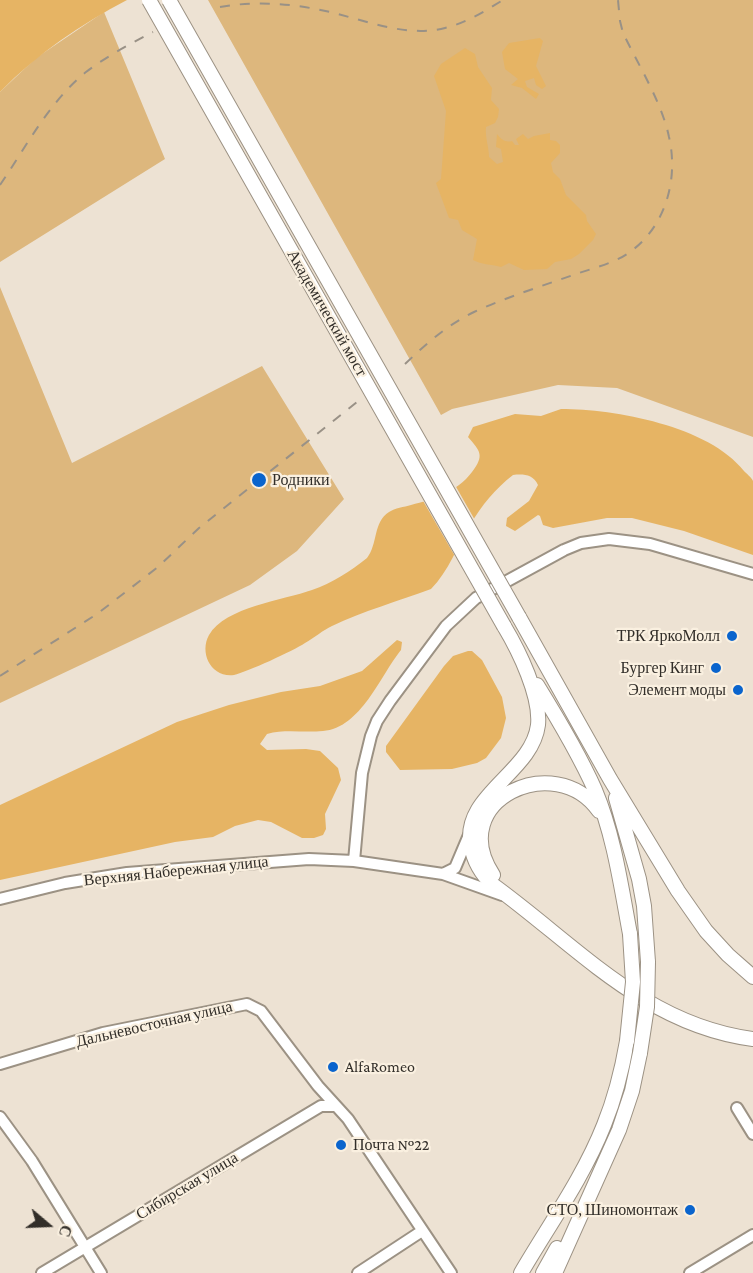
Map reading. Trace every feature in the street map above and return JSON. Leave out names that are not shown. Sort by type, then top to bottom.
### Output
[{"type":"main road","name":"Академический мост","points":[[149,0],[520,658]]},
{"type":"main road","name":"Академический мост","points":[[169,0],[610,779]]},
{"type":"main road","points":[[520,658],[571,744],[595,791],[617,865],[630,934],[633,982],[627,1041],[612,1104],[596,1143],[574,1186],[520,1273]]},
{"type":"main road","points":[[520,658],[536,698],[538,710],[536,734],[526,754],[472,819],[469,835],[473,856],[480,870],[493,885],[619,985],[646,1001],[700,1026],[753,1039]]},
{"type":"main road","points":[[555,1273],[625,1113],[640,1053],[646,1007],[648,962],[644,906],[634,854],[610,779]]},
{"type":"main road","points":[[610,779],[699,922],[728,955],[753,977]]},
{"type":"main road","points":[[510,898],[489,870],[482,848],[483,824],[495,802],[523,786],[555,785],[567,788],[587,799],[595,805],[603,818]]},
{"type":"main road","points":[[543,1273],[590,1191]]},
{"type":"street","points":[[354,861],[362,773],[371,735],[377,721],[390,700],[446,626],[476,598],[564,550],[581,543],[609,539],[650,544],[753,574]]},
{"type":"street","points":[[443,874],[455,868],[469,835]]},
{"type":"street","name":"Верхняя Набережная улица","points":[[0,898],[65,883],[127,873],[309,859],[354,861],[443,874],[510,898]]},
{"type":"street","name":"Дальневосточная улица","points":[[0,1064],[103,1033],[248,1004],[261,1011],[335,1106],[348,1119],[451,1273]]},
{"type":"street","name":"Сибирская улица","points":[[42,1273],[321,1106],[335,1106]]},
{"type":"street","points":[[736,1108],[753,1134]]},
{"type":"street","points":[[0,1117],[32,1161],[100,1273]]},
{"type":"street","points":[[358,1273],[422,1231]]},
{"type":"street","points":[[690,1273],[753,1235]]},
{"type":"shaded area","points":[[0,0],[127,0],[60,41],[0,92]]},
{"type":"shaded area","points":[[208,0],[753,0],[753,437],[617,388],[558,385],[452,409],[441,415]]},
{"type":"shaded area","points":[[104,12],[165,159],[0,262],[0,92],[36,58]]},
{"type":"shaded area","points":[[540,38],[543,41],[536,66],[546,86],[542,89],[536,85],[534,78],[525,81],[527,87],[539,94],[536,99],[522,88],[511,85],[518,79],[505,69],[502,52],[509,43]]},
{"type":"shaded area","points":[[465,48],[475,54],[478,67],[492,88],[491,100],[499,109],[495,123],[486,127],[489,157],[497,164],[503,162],[501,149],[496,147],[497,134],[503,140],[519,145],[516,139],[523,134],[528,139],[550,133],[550,140],[560,145],[560,153],[551,163],[553,172],[560,179],[566,195],[586,215],[587,221],[596,234],[579,254],[571,259],[555,262],[547,269],[524,270],[509,263],[501,267],[480,263],[473,260],[477,239],[462,230],[458,220],[449,218],[436,183],[441,179],[446,111],[434,76],[441,64]]},
{"type":"shaded area","points":[[0,287],[72,463],[262,366],[344,499],[297,551],[250,585],[0,703]]},
{"type":"shaded area","points":[[561,409],[607,412],[660,423],[708,442],[728,455],[753,481],[753,555],[684,531],[632,518],[607,518],[553,528],[543,525],[538,515],[515,531],[506,526],[507,518],[529,501],[538,485],[531,477],[513,475],[479,511],[448,566],[431,589],[344,621],[291,651],[234,675],[219,673],[209,663],[205,649],[206,642],[217,625],[241,611],[312,590],[341,576],[367,558],[380,521],[389,512],[444,494],[466,479],[480,457],[478,450],[468,437],[473,427],[515,414],[541,416]]},
{"type":"shaded area","points":[[397,640],[402,642],[401,650],[368,699],[348,721],[336,728],[323,731],[267,734],[260,744],[267,750],[320,751],[338,768],[341,780],[325,814],[326,829],[323,835],[302,838],[271,822],[258,820],[235,826],[213,837],[175,842],[0,880],[0,805],[177,722],[229,705],[281,692],[320,686],[362,671]]},
{"type":"shaded area","points":[[472,651],[482,660],[502,697],[506,718],[501,738],[486,758],[477,763],[452,769],[400,770],[386,752],[386,746],[444,666],[453,656]]},
{"type":"pier","points":[[455,485],[476,522],[456,558],[422,499],[435,496]]},
{"type":"railway","points":[[220,7],[249,4],[294,6],[391,28],[418,31],[445,28],[460,23],[503,0]]},
{"type":"railway","points":[[405,364],[446,329],[474,312],[627,254],[640,244],[660,217],[666,202],[672,170],[669,137],[656,98],[623,33],[618,0]]},
{"type":"railway","points":[[0,185],[49,111],[73,84],[102,61],[153,32]]},
{"type":"railway","points":[[0,676],[97,614],[158,567],[199,528],[357,402]]},
{"type":"place","name":"Родники","points":[[259,480]]},
{"type":"place","name":"ТРК ЯркоМолл","points":[[732,636]]},
{"type":"place","name":"Бургер Кинг","points":[[716,668]]},
{"type":"place","name":"Элемент моды","points":[[738,690]]},
{"type":"place","name":"AlfaRomeo","points":[[333,1067]]},
{"type":"place","name":"Почта №22","points":[[341,1145]]},
{"type":"place","name":"СТО, Шиномонтаж","points":[[690,1210]]}]
